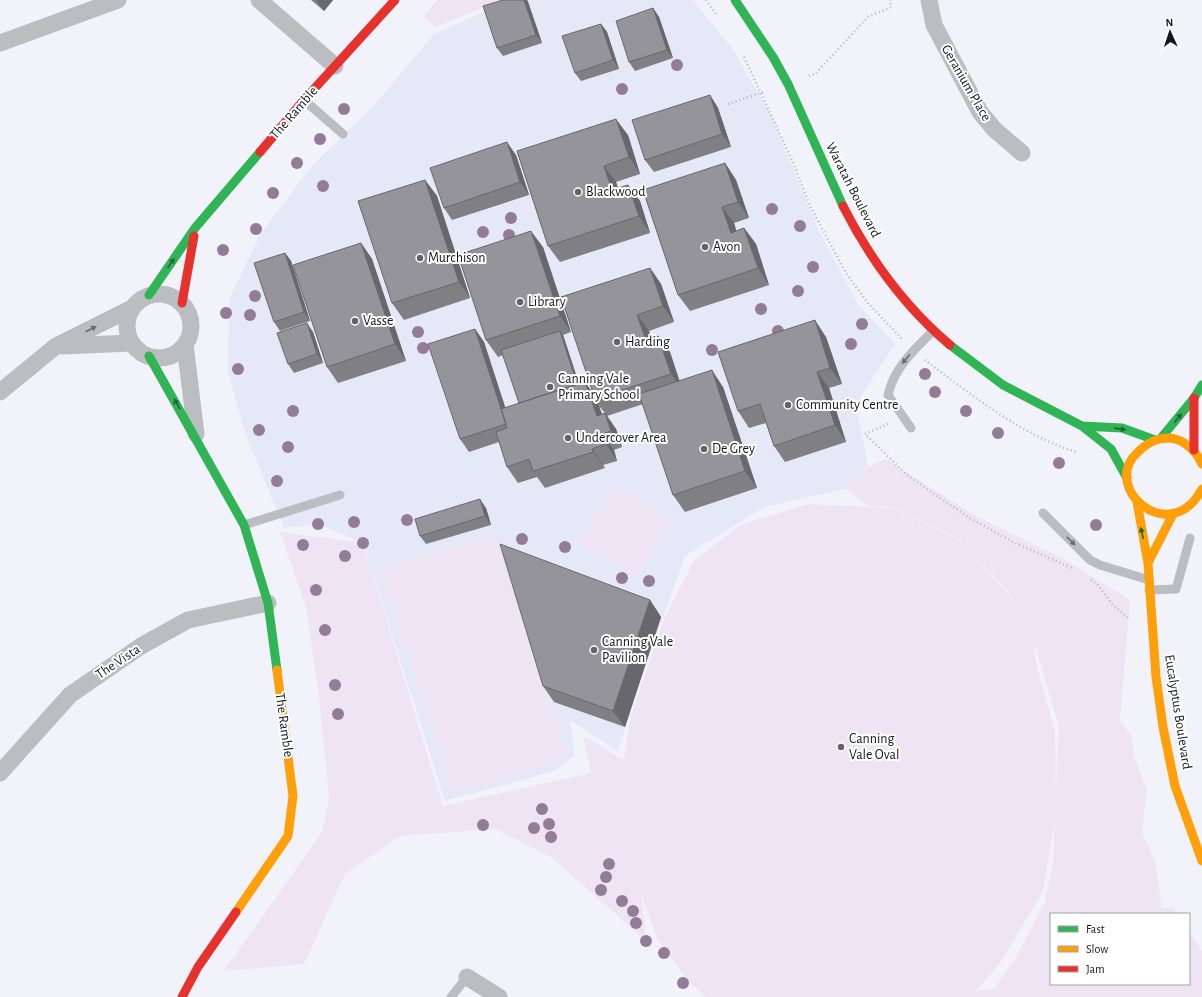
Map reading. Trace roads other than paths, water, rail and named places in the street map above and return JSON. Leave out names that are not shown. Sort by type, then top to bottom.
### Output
[{"type":"street","points":[[0,43],[118,0]]},
{"type":"street","points":[[259,0],[335,66]]},
{"type":"street","name":"The Ramble","points":[[149,295],[195,228],[304,100],[395,0]]},
{"type":"street","name":"Waratah Boulevard","points":[[735,0],[774,57],[788,84],[836,193],[860,238],[883,273],[909,305],[933,331],[966,359],[1003,385],[1082,426],[1111,449],[1127,478]]},
{"type":"street","name":"Geranium Place","points":[[929,0],[934,25],[980,112],[994,129],[1022,153]]},
{"type":"street","points":[[182,302],[195,228]]},
{"type":"street","points":[[0,392],[56,346],[132,308],[139,300],[149,295],[167,294],[182,302],[188,310],[192,328],[185,345],[178,352],[169,357],[159,358],[142,354],[131,343],[127,335],[126,326],[132,308]]},
{"type":"street","points":[[56,346],[131,343]]},
{"type":"street","name":"The Ramble","points":[[185,345],[196,438]]},
{"type":"street","name":"The Ramble","points":[[149,356],[244,525],[268,604],[293,796],[288,836],[198,967],[182,997]]},
{"type":"street","points":[[1127,478],[1131,458],[1140,448],[1158,439],[1194,398],[1202,385]]},
{"type":"street","points":[[1194,398],[1194,450]]},
{"type":"street","name":"Waratah Boulevard","points":[[1082,426],[1122,428],[1158,439]]},
{"type":"street","points":[[1158,439],[1183,442],[1194,450],[1202,464]]},
{"type":"street","name":"Eucalyptus Boulevard","points":[[1127,478],[1130,491],[1137,502],[1148,563],[1156,677],[1163,727],[1175,786],[1202,861]]},
{"type":"street","points":[[1137,502],[1148,511],[1160,515],[1173,514],[1185,510],[1196,501],[1202,489]]},
{"type":"street","points":[[1148,563],[1173,514]]},
{"type":"street","name":"The Vista","points":[[0,773],[70,694],[141,646],[188,620],[268,604]]},
{"type":"street","points":[[467,977],[499,997]]},
{"type":"lane","points":[[304,100],[342,134]]},
{"type":"lane","points":[[911,428],[888,395],[895,373],[933,331]]},
{"type":"lane","points":[[244,525],[340,495]]},
{"type":"lane","points":[[1043,513],[1090,560],[1100,565],[1149,580]]},
{"type":"lane","points":[[1149,590],[1176,589],[1190,538]]},
{"type":"lane","points":[[451,997],[467,977]]},
{"type":"place","name":"Blackwood","points":[[578,192]]},
{"type":"place","name":"Avon","points":[[705,247]]},
{"type":"place","name":"Murchison","points":[[420,258]]},
{"type":"place","name":"Library","points":[[520,302]]},
{"type":"place","name":"Vasse","points":[[355,321]]},
{"type":"place","name":"Harding","points":[[617,342]]},
{"type":"place","name":"Canning Vale Primary School","points":[[550,387]]},
{"type":"place","name":"Community Centre","points":[[788,405]]},
{"type":"place","name":"Undercover Area","points":[[568,438]]},
{"type":"place","name":"De Grey","points":[[704,449]]},
{"type":"place","name":"Canning Vale Pavilion","points":[[594,650]]},
{"type":"place","name":"Canning Vale Oval","points":[[841,747]]}]
